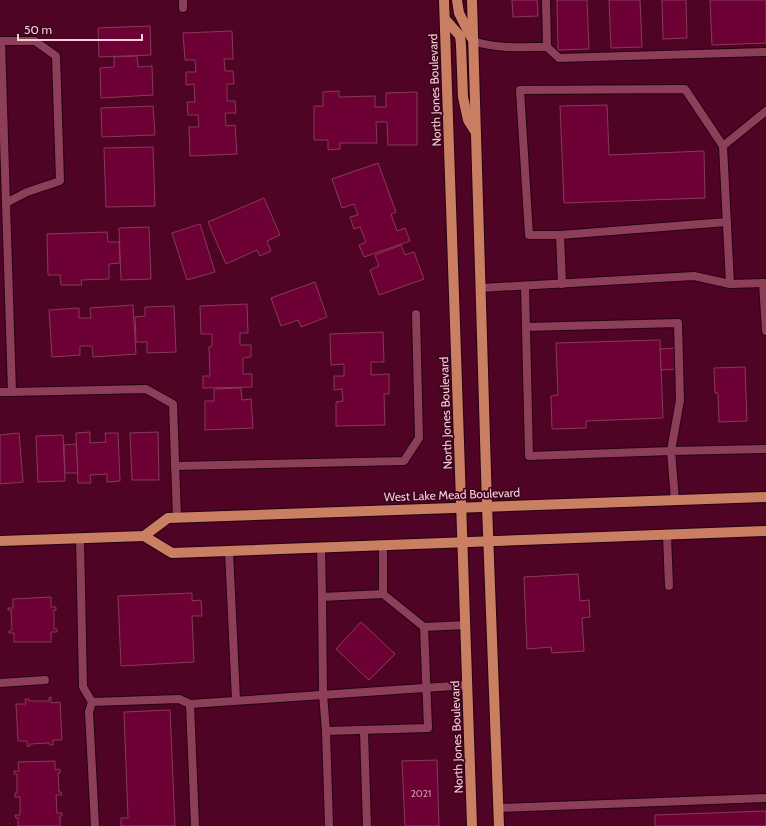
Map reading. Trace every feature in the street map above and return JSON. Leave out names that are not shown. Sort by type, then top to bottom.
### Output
[{"type":"main road","name":"North Jones Boulevard","points":[[444,0],[464,542],[472,826]]},
{"type":"main road","points":[[457,0],[459,12],[473,41]]},
{"type":"main road","points":[[472,0],[487,506],[499,826]]},
{"type":"main road","points":[[445,19],[460,36],[463,97],[468,120],[475,131]]},
{"type":"main road","name":"West Lake Mead Boulevard","points":[[144,536],[168,518],[766,497]]},
{"type":"main road","points":[[0,541],[144,536],[172,553],[666,535],[763,530]]},
{"type":"lane","points":[[546,0],[547,47]]},
{"type":"lane","points":[[6,203],[27,192],[60,181],[56,56],[35,41],[1,41],[6,203],[12,392]]},
{"type":"lane","points":[[473,41],[487,46],[496,47],[547,47],[559,58],[766,52]]},
{"type":"lane","points":[[727,222],[560,235],[529,235],[520,90],[685,89],[723,146],[727,222],[730,284]]},
{"type":"lane","points":[[723,146],[766,111]]},
{"type":"lane","points":[[560,235],[562,284]]},
{"type":"lane","points":[[480,288],[694,276],[730,284],[764,283],[766,331]]},
{"type":"lane","points":[[524,286],[529,456],[766,449]]},
{"type":"lane","points":[[175,466],[404,461],[419,438],[416,314]]},
{"type":"lane","points":[[526,327],[678,323],[680,400],[671,451],[675,500]]},
{"type":"lane","points":[[0,392],[146,389],[173,404],[177,518]]},
{"type":"lane","points":[[666,535],[668,586]]},
{"type":"lane","points":[[80,538],[83,687],[92,702],[89,712],[95,826]]},
{"type":"lane","points":[[383,545],[384,594]]},
{"type":"lane","points":[[321,547],[323,694],[326,731],[329,826]]},
{"type":"lane","points":[[228,551],[236,700]]},
{"type":"lane","points":[[322,597],[384,594],[424,627],[466,625]]},
{"type":"lane","points":[[326,731],[428,728],[424,627]]},
{"type":"lane","points":[[0,683],[44,680]]},
{"type":"lane","points":[[92,702],[179,699],[190,704],[468,685]]},
{"type":"lane","points":[[190,704],[195,826]]},
{"type":"lane","points":[[364,731],[367,826]]},
{"type":"lane","points":[[499,808],[766,798]]},
{"type":"building","points":[[512,0],[537,0],[538,16],[513,17]]},
{"type":"building","points":[[557,0],[587,0],[589,49],[558,50]]},
{"type":"building","points":[[609,0],[640,0],[642,47],[611,48]]},
{"type":"building","points":[[662,0],[686,0],[687,38],[663,39]]},
{"type":"building","points":[[710,0],[766,0],[766,43],[712,45]]},
{"type":"building","points":[[150,26],[151,55],[99,57],[98,28]]},
{"type":"building","points":[[232,31],[233,59],[224,59],[225,71],[233,71],[234,84],[227,84],[227,101],[235,101],[236,113],[225,113],[226,126],[235,125],[237,154],[190,156],[189,127],[199,127],[198,115],[188,115],[187,102],[195,102],[194,84],[186,85],[186,72],[196,72],[195,60],[185,60],[183,33]]},
{"type":"building","points":[[137,56],[138,67],[152,66],[153,95],[101,98],[100,68],[114,67],[114,57]]},
{"type":"building","points":[[339,91],[339,97],[375,96],[375,107],[386,107],[386,93],[417,92],[417,145],[388,145],[387,122],[376,122],[377,143],[340,143],[340,149],[328,150],[328,140],[314,140],[314,106],[323,106],[323,92]]},
{"type":"building","points":[[607,105],[609,155],[704,151],[705,198],[564,203],[560,106]]},
{"type":"building","points":[[153,106],[155,135],[102,137],[101,108]]},
{"type":"building","points":[[153,147],[155,206],[106,207],[104,148]]},
{"type":"building","points":[[378,163],[396,212],[391,214],[397,231],[405,228],[410,241],[364,257],[359,245],[366,242],[360,227],[354,229],[350,217],[358,215],[354,204],[342,208],[332,179]]},
{"type":"building","points":[[264,198],[280,235],[267,241],[271,251],[260,256],[257,250],[226,264],[208,222]]},
{"type":"building","points":[[200,224],[215,272],[187,280],[172,233]]},
{"type":"building","points":[[149,227],[151,279],[121,280],[119,228]]},
{"type":"building","points":[[107,232],[108,242],[119,242],[120,263],[109,264],[109,279],[81,280],[82,285],[61,285],[60,275],[48,275],[47,234]]},
{"type":"building","points":[[401,245],[405,255],[414,252],[424,279],[379,295],[370,270],[379,266],[375,255]]},
{"type":"building","points":[[315,282],[327,317],[301,327],[298,320],[281,326],[271,298]]},
{"type":"building","points":[[247,304],[248,333],[240,333],[240,345],[251,345],[251,357],[243,358],[243,374],[252,374],[252,387],[203,388],[203,376],[210,376],[209,347],[212,346],[212,334],[201,334],[200,306]]},
{"type":"building","points":[[133,305],[136,354],[93,357],[92,346],[80,346],[80,355],[52,357],[49,310],[79,308],[79,318],[91,318],[90,308]]},
{"type":"building","points":[[174,306],[176,352],[147,353],[147,342],[136,342],[135,317],[145,316],[145,307]]},
{"type":"building","points":[[383,332],[384,362],[371,362],[371,375],[389,374],[389,394],[384,394],[385,425],[336,426],[336,402],[343,401],[342,389],[334,390],[334,376],[344,376],[344,364],[331,365],[330,334]]},
{"type":"building","points":[[660,340],[663,418],[586,421],[586,428],[552,429],[551,396],[558,395],[556,343]]},
{"type":"building","points":[[677,348],[678,369],[661,370],[660,349]]},
{"type":"building","points":[[745,367],[747,421],[719,422],[718,393],[715,393],[714,368]]},
{"type":"building","points":[[241,388],[242,400],[251,399],[253,428],[205,430],[205,401],[214,401],[214,389]]},
{"type":"building","points":[[90,432],[90,443],[106,442],[105,433],[118,433],[120,481],[107,482],[107,474],[90,475],[91,483],[78,483],[76,433]]},
{"type":"building","points":[[158,432],[159,480],[132,480],[130,433]]},
{"type":"building","points":[[19,433],[23,482],[0,484],[0,435]]},
{"type":"building","points":[[63,435],[65,481],[38,482],[36,436]]},
{"type":"building","points":[[76,444],[78,473],[65,473],[64,445]]},
{"type":"building","points":[[578,574],[580,601],[589,600],[590,617],[582,618],[584,651],[552,653],[551,647],[527,649],[524,577]]},
{"type":"building","points":[[192,593],[192,601],[201,600],[202,616],[192,616],[194,662],[121,666],[118,596]]},
{"type":"building","points":[[51,597],[51,607],[56,607],[56,610],[54,610],[54,629],[57,629],[57,632],[51,632],[51,642],[14,642],[14,633],[9,633],[9,631],[12,630],[11,610],[8,610],[8,608],[13,608],[13,599]]},
{"type":"building","points":[[361,622],[395,654],[369,680],[336,649]]},
{"type":"building","points":[[51,697],[51,703],[60,702],[62,740],[53,740],[53,745],[50,745],[49,743],[30,744],[30,746],[27,746],[27,741],[18,741],[16,704],[26,704],[25,699],[29,699],[29,701],[49,701],[49,698]]},
{"type":"building","points":[[170,710],[175,826],[121,826],[121,818],[128,818],[124,712]]},
{"type":"building","points":[[437,760],[439,826],[405,826],[402,761]]},
{"type":"building","points":[[55,761],[55,770],[60,769],[60,773],[58,773],[59,792],[61,792],[62,795],[56,795],[57,813],[62,813],[62,816],[60,816],[60,826],[18,826],[18,818],[16,818],[15,815],[20,815],[20,797],[15,797],[15,793],[17,793],[17,774],[14,774],[14,771],[19,771],[18,762]]},
{"type":"building","points":[[766,811],[766,826],[655,826],[655,815]]}]
